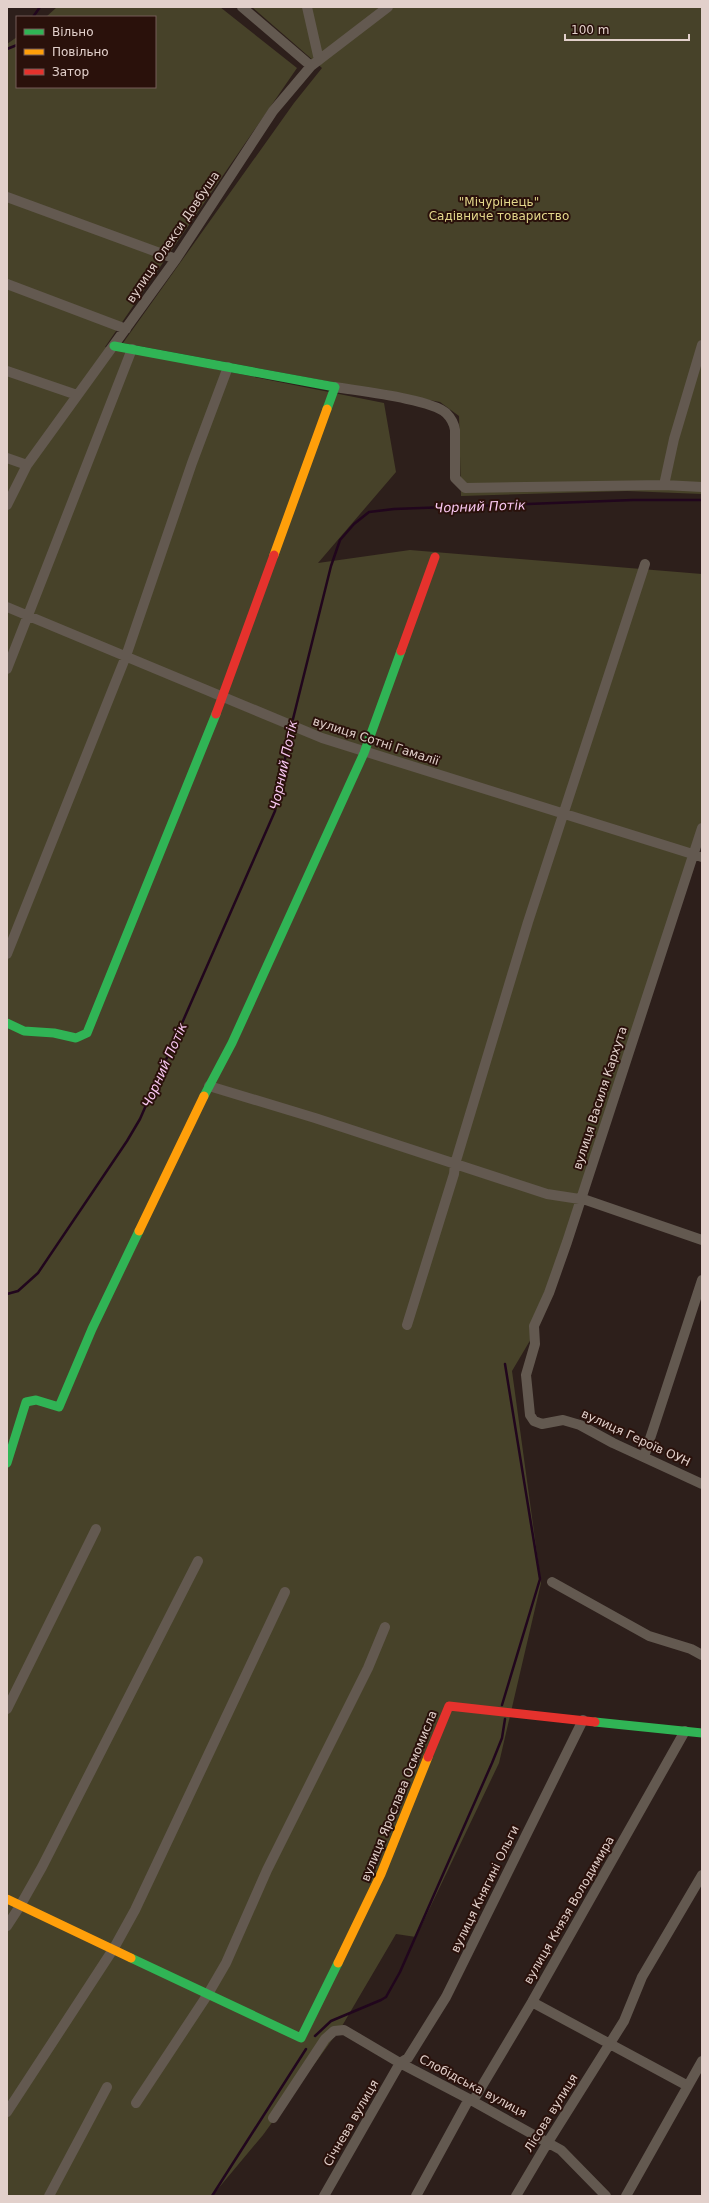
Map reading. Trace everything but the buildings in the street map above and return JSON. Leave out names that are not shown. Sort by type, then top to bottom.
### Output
[{"type":"street","points":[[242,7],[311,66]]},
{"type":"street","points":[[307,7],[319,60]]},
{"type":"street","name":"вулиця Олекси Довбуша","points":[[7,505],[27,465],[176,259],[265,121],[289,90],[311,66],[388,7]]},
{"type":"street","points":[[7,197],[176,259]]},
{"type":"street","points":[[7,284],[126,329]]},
{"type":"street","points":[[664,485],[674,439],[702,344]]},
{"type":"street","points":[[114,346],[426,404],[446,413],[453,422],[455,430],[455,478],[465,488],[664,485],[702,487]]},
{"type":"street","points":[[7,669],[132,349]]},
{"type":"street","points":[[7,954],[126,656],[192,463],[228,367]]},
{"type":"street","points":[[7,372],[77,395]]},
{"type":"street","points":[[7,1023],[24,1031],[54,1033],[76,1038],[87,1033],[91,1026],[223,696],[334,387]]},
{"type":"street","points":[[7,458],[27,465]]},
{"type":"street","points":[[7,1463],[26,1402],[36,1400],[59,1407],[92,1329],[209,1086],[232,1043],[364,753],[435,557]]},
{"type":"street","points":[[408,1325],[528,922],[645,564]]},
{"type":"street","name":"вулиця Сотні Гамалії","points":[[7,608],[298,728],[364,753],[698,855]]},
{"type":"street","name":"вулиця Василя Кархута","points":[[526,1375],[535,1344],[534,1326],[554,1279],[686,880],[698,855],[702,828]]},
{"type":"street","points":[[209,1086],[547,1194],[580,1199],[702,1240]]},
{"type":"street","points":[[644,1457],[702,1280]]},
{"type":"street","name":"вулиця Героїв ОУН","points":[[526,1375],[528,1410],[534,1421],[542,1424],[563,1420],[570,1422],[702,1484]]},
{"type":"street","points":[[7,1709],[96,1529]]},
{"type":"street","points":[[7,1926],[20,1906],[198,1562]]},
{"type":"street","points":[[552,1582],[650,1636],[691,1649],[702,1655]]},
{"type":"street","points":[[7,2112],[114,1948],[135,1910],[193,1791],[262,1637],[285,1592]]},
{"type":"street","points":[[136,2103],[208,1994],[237,1941],[267,1870],[368,1668],[385,1627]]},
{"type":"street","name":"вулиця Ярослава Осмомисла","points":[[208,1994],[300,2038],[381,1874],[449,1706],[702,1733]]},
{"type":"street","name":"вулиця Княгині Ольги","points":[[400,2064],[408,2058],[446,1997],[583,1720]]},
{"type":"street","name":"вулиця Князя Володимира","points":[[416,2196],[471,2100],[532,2002],[685,1731]]},
{"type":"street","name":"Лісова вулиця","points":[[516,2196],[627,2015],[642,1977],[702,1875]]},
{"type":"street","points":[[7,1899],[114,1948],[208,1994]]},
{"type":"street","points":[[532,2002],[688,2086]]},
{"type":"street","name":"Слобідська вулиця","points":[[273,2118],[320,2046],[332,2032],[344,2030],[400,2064],[471,2100],[548,2142],[568,2156],[606,2196]]},
{"type":"street","points":[[626,2196],[702,2061]]},
{"type":"street","name":"Січнева вулиця","points":[[324,2196],[400,2064]]},
{"type":"street","points":[[49,2196],[107,2087]]},
{"type":"green space","points":[[57,7],[220,7],[297,68],[105,347],[384,403],[396,472],[318,563],[410,550],[702,574],[702,837],[538,1327],[512,1371],[541,1583],[499,1763],[416,1937],[396,1934],[342,2026],[263,2135],[212,2196],[7,2196],[7,44],[16,38],[16,88],[156,88],[156,16],[47,16]]},
{"type":"green space","name":"\"Мічурінець\" Садівниче товариство","points":[[252,7],[702,7],[702,494],[627,491],[461,496],[459,416],[440,402],[123,343],[294,103],[322,68]]},
{"type":"waterway","points":[[34,16],[40,7]]},
{"type":"waterway","points":[[7,49],[16,45]]},
{"type":"waterway","name":"Чорний Потік","points":[[292,723],[331,566],[340,540],[354,524],[369,512],[394,509],[633,500],[702,500]]},
{"type":"waterway","name":"Чорний Потік","points":[[7,1294],[18,1291],[38,1273],[127,1141],[140,1119],[275,811],[291,728]]},
{"type":"waterway","points":[[502,1705],[540,1579],[505,1364]]},
{"type":"waterway","points":[[315,2036],[331,2021],[386,1997],[400,1972],[492,1763],[502,1738],[505,1719]]},
{"type":"waterway","points":[[212,2196],[306,2049]]},
{"type":"traffic: fast","points":[[114,346],[335,387],[327,409]]},
{"type":"traffic: fast","points":[[204,1096],[232,1043],[364,753],[401,651]]},
{"type":"traffic: fast","points":[[7,1023],[24,1031],[54,1033],[76,1038],[87,1033],[216,714]]},
{"type":"traffic: fast","points":[[7,1463],[26,1402],[36,1400],[59,1407],[92,1329],[139,1231]]},
{"type":"traffic: fast","points":[[595,1722],[702,1733]]},
{"type":"traffic: fast","points":[[131,1958],[301,2038],[338,1963]]},
{"type":"traffic: slow","points":[[274,555],[327,409]]},
{"type":"traffic: slow","points":[[139,1231],[204,1096]]},
{"type":"traffic: slow","points":[[338,1963],[381,1874],[428,1757]]},
{"type":"traffic: slow","points":[[7,1899],[131,1958]]},
{"type":"traffic: jam","points":[[216,714],[274,555]]},
{"type":"traffic: jam","points":[[401,651],[435,557]]},
{"type":"traffic: jam","points":[[428,1757],[449,1706],[595,1722]]}]
